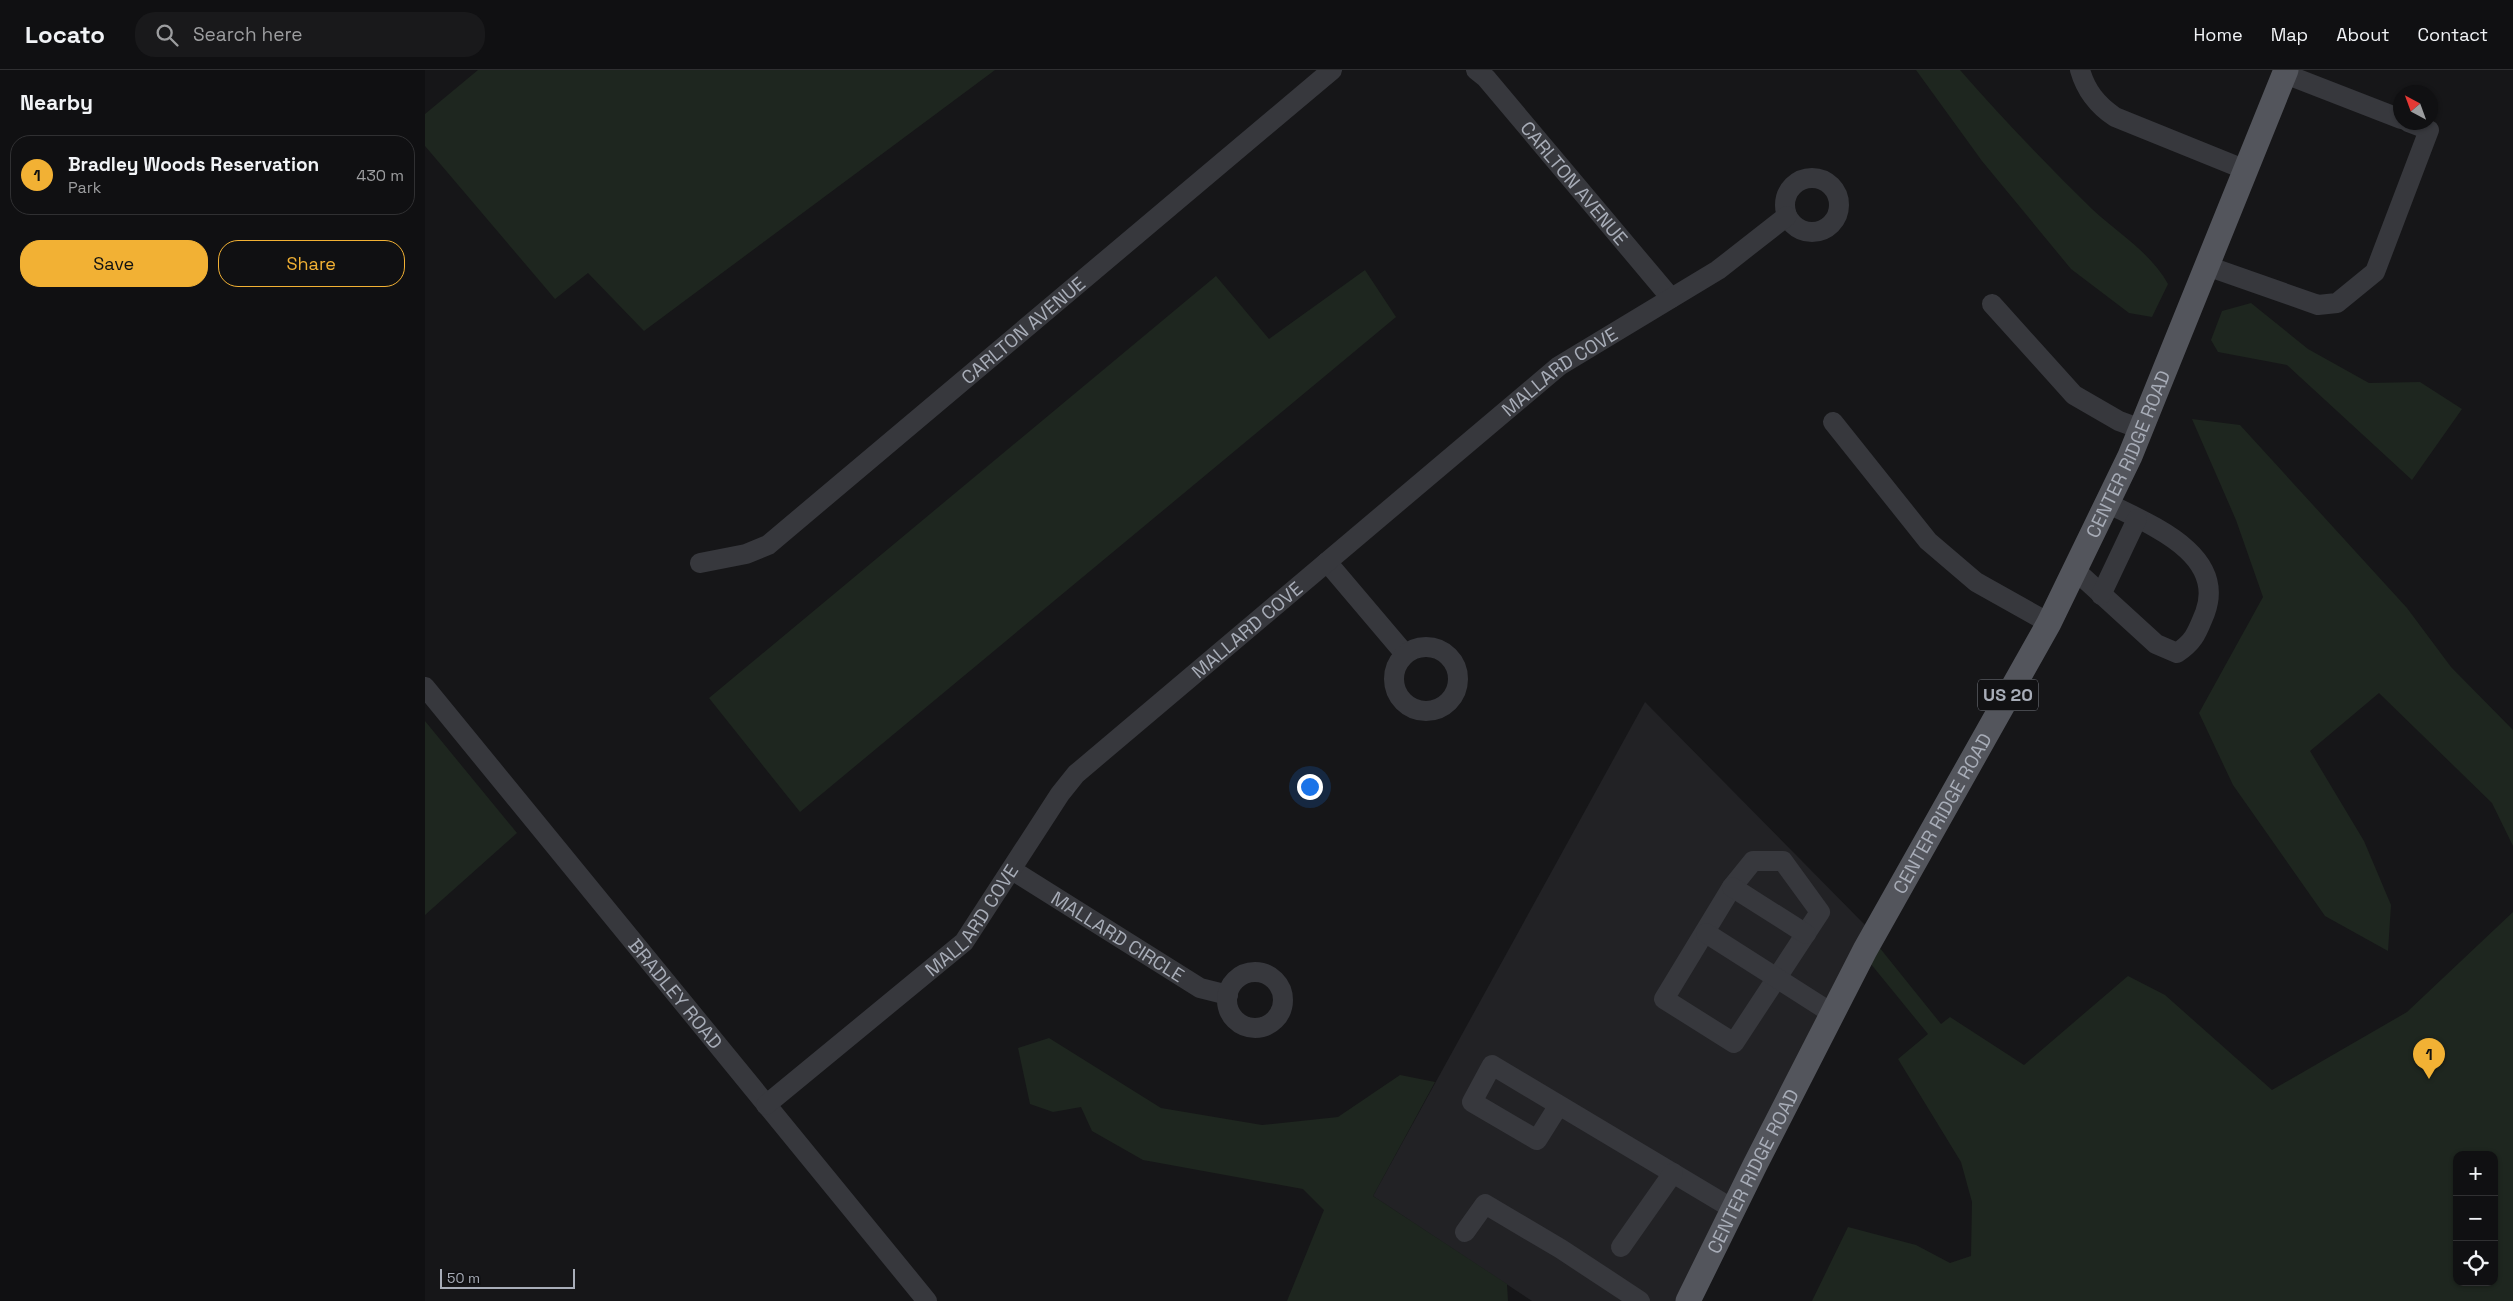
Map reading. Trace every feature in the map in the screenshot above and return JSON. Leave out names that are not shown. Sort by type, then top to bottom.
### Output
[{"type":"main road","name":"CENTER RIDGE ROAD","points":[[1689,1300],[1733,1209],[1865,950],[2049,624],[2141,429],[2286,72]]},
{"type":"street","name":"CARLTON AVENUE","points":[[700,563],[746,554],[768,545],[1332,70]]},
{"type":"street","name":"CARLTON AVENUE","points":[[1476,70],[1486,78],[1671,298]]},
{"type":"street","points":[[2080,70],[2083,80],[2094,100],[2102,109],[2115,117],[2246,170]]},
{"type":"street","points":[[2286,72],[2393,116]]},
{"type":"street","points":[[2207,266],[2318,305],[2337,303],[2353,292],[2375,272],[2429,130]]},
{"type":"street","name":"MALLARD COVE","points":[[766,1105],[959,947],[971,934],[1060,794],[1076,774],[1559,366],[1718,270],[1787,216]]},
{"type":"street","points":[[1992,304],[2075,395],[2119,420],[2141,429]]},
{"type":"street","points":[[1833,422],[1928,541],[1976,582],[2049,624]]},
{"type":"street","points":[[2075,570],[2156,644],[2177,653],[2192,643],[2198,631],[2209,594],[2207,578],[2197,560],[2178,542],[2107,503]]},
{"type":"street","points":[[2101,594],[2137,519]]},
{"type":"street","points":[[1327,562],[1405,654]]},
{"type":"street","name":"BRADLEY ROAD","points":[[425,687],[927,1301]]},
{"type":"street","points":[[1753,861],[1783,862],[1821,912],[1734,1043],[1664,999],[1706,933],[1732,887],[1753,861]]},
{"type":"street","name":"MALLARD CIRCLE","points":[[1012,870],[1200,988],[1227,995]]},
{"type":"street","points":[[1732,887],[1806,934]]},
{"type":"street","points":[[1706,933],[1833,1014]]},
{"type":"street","points":[[1559,1105],[1733,1209]]},
{"type":"street","points":[[1621,1247],[1673,1173]]},
{"type":"street","points":[[1465,1232],[1485,1204],[1561,1249],[1627,1298]]},
{"type":"shaded area","points":[[478,70],[995,70],[644,331],[588,273],[555,299],[425,146],[425,114]]},
{"type":"shaded area","points":[[1916,70],[1960,70],[2041,158],[2092,209],[2153,263],[2168,284],[2152,317],[2129,313],[2071,269],[1982,161]]},
{"type":"shaded area","points":[[1365,270],[1396,317],[800,812],[709,698],[1216,276],[1269,339]]},
{"type":"shaded area","points":[[2251,303],[2308,349],[2369,383],[2420,382],[2462,409],[2412,480],[2287,365],[2218,352],[2211,340],[2222,311]]},
{"type":"shaded area","points":[[2192,419],[2240,425],[2407,608],[2451,667],[2513,730],[2513,846],[2492,803],[2379,693],[2310,751],[2364,841],[2391,905],[2388,951],[2325,916],[2233,785],[2199,713],[2263,597],[2236,520]]},
{"type":"shaded area","points":[[1645,702],[1866,926],[1676,1301],[1532,1301],[1373,1196]]},
{"type":"shaded area","points":[[425,721],[517,833],[425,915]]},
{"type":"shaded area","points":[[2513,912],[2513,1301],[1812,1301],[1848,1227],[1916,1245],[1950,1263],[1971,1256],[1972,1202],[1961,1162],[1898,1059],[1928,1034],[1866,958],[1875,942],[1941,1024],[1950,1017],[2024,1065],[2128,976],[2165,995],[2272,1090],[2407,1012]]},
{"type":"shaded area","points":[[1049,1038],[1161,1108],[1262,1125],[1338,1117],[1400,1075],[1435,1082],[1373,1196],[1507,1284],[1508,1301],[1287,1301],[1324,1210],[1303,1189],[1143,1160],[1092,1131],[1081,1107],[1053,1112],[1030,1104],[1018,1048]]},
{"type":"place","name":"Bradley Woods Reservation","points":[[2429,1079]]}]
